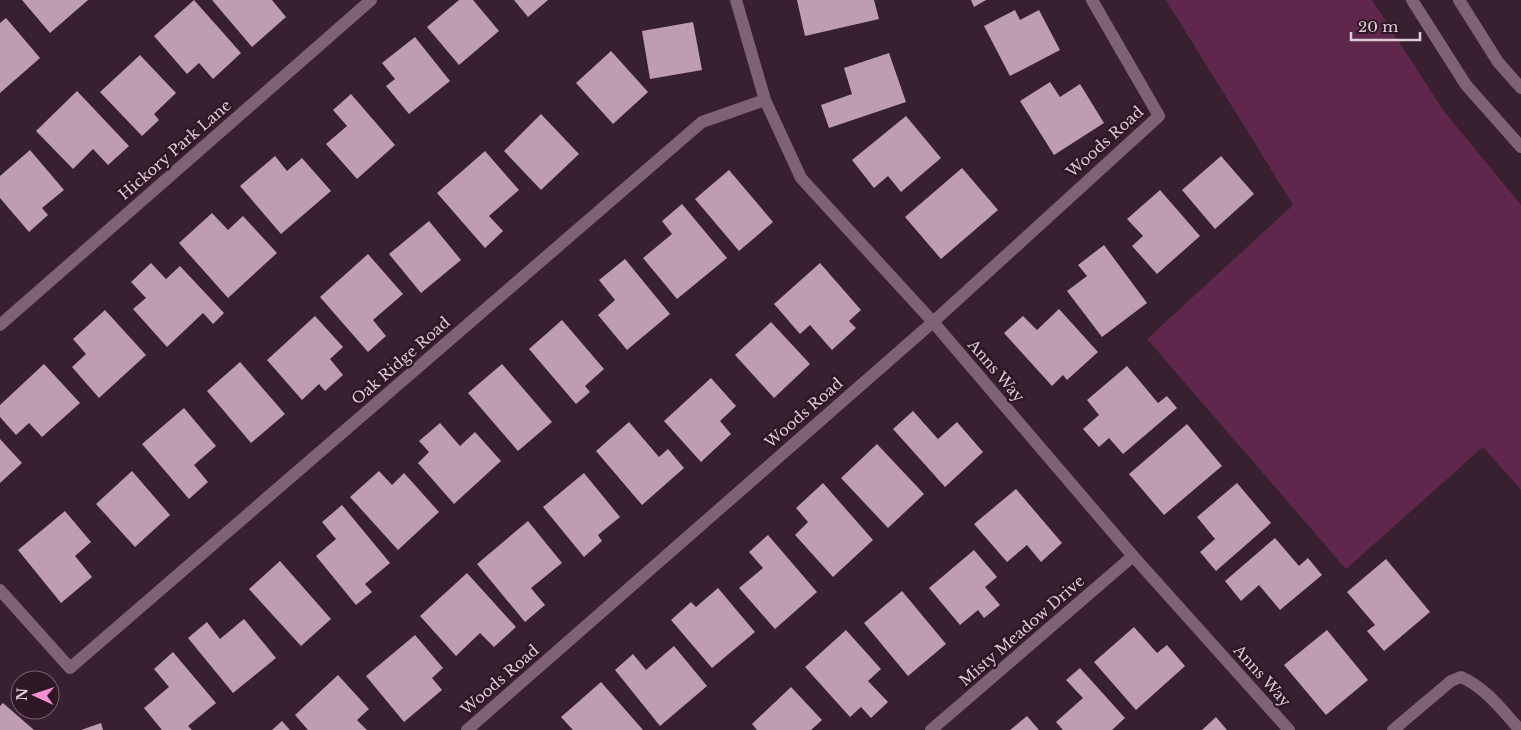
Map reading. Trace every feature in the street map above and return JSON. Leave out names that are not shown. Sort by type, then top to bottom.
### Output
[{"type":"street","name":"Hickory Park Lane","points":[[0,325],[371,0]]},
{"type":"street","name":"Anns Way","points":[[736,0],[765,100],[802,178],[933,322],[1133,556],[1289,730]]},
{"type":"street","name":"Woods Road","points":[[467,730],[933,322],[1159,116],[1092,0]]},
{"type":"street","points":[[1412,0],[1466,85],[1521,146]]},
{"type":"street","points":[[1459,0],[1498,62],[1521,88]]},
{"type":"street","name":"Oak Ridge Road","points":[[0,590],[70,668],[702,122],[765,100]]},
{"type":"street","name":"Misty Meadow Drive","points":[[931,730],[1133,556]]},
{"type":"street","points":[[1393,730],[1451,682],[1461,678],[1472,682],[1484,690],[1520,730]]},
{"type":"shaded area","points":[[1166,0],[1372,0],[1443,110],[1521,205],[1521,490],[1483,447],[1346,569],[1147,339],[1293,205]]},
{"type":"building","points":[[22,0],[88,0],[50,33]]},
{"type":"building","points":[[194,0],[241,53],[213,79],[199,63],[187,74],[154,36]]},
{"type":"building","points":[[212,0],[272,0],[286,17],[252,47]]},
{"type":"building","points":[[459,0],[473,0],[499,31],[459,65],[427,27]]},
{"type":"building","points":[[514,0],[548,0],[528,17]]},
{"type":"building","points":[[797,0],[874,0],[879,19],[805,36]]},
{"type":"building","points":[[971,0],[986,0],[974,7]]},
{"type":"building","points":[[1015,10],[1020,20],[1039,10],[1060,50],[1010,76],[984,26]]},
{"type":"building","points":[[6,18],[40,58],[0,93],[0,23]]},
{"type":"building","points":[[693,22],[702,70],[650,79],[642,31]]},
{"type":"building","points":[[415,37],[450,81],[409,114],[386,86],[395,79],[382,63]]},
{"type":"building","points":[[611,51],[648,92],[613,124],[576,83]]},
{"type":"building","points":[[889,53],[906,102],[829,128],[821,105],[852,94],[844,68]]},
{"type":"building","points":[[140,55],[176,93],[154,114],[159,120],[142,136],[100,92]]},
{"type":"building","points":[[1050,82],[1060,97],[1080,84],[1104,123],[1054,155],[1020,101]]},
{"type":"building","points":[[77,91],[129,146],[108,165],[93,149],[73,169],[36,131]]},
{"type":"building","points":[[351,94],[395,145],[357,179],[326,144],[347,126],[333,110]]},
{"type":"building","points":[[541,114],[579,154],[541,190],[504,151]]},
{"type":"building","points":[[906,116],[941,158],[901,192],[888,176],[874,188],[852,160]]},
{"type":"building","points":[[30,150],[64,190],[42,208],[48,215],[29,232],[0,198],[0,176]]},
{"type":"building","points":[[485,151],[519,190],[489,216],[503,231],[485,248],[437,193]]},
{"type":"building","points":[[275,156],[287,171],[302,158],[331,191],[281,234],[240,186]]},
{"type":"building","points":[[1221,156],[1254,194],[1215,229],[1182,190]]},
{"type":"building","points":[[962,168],[998,210],[941,259],[905,217]]},
{"type":"building","points":[[729,170],[773,222],[739,251],[695,199]]},
{"type":"building","points":[[1160,190],[1200,236],[1157,274],[1132,246],[1143,236],[1127,219]]},
{"type":"building","points":[[682,204],[727,258],[677,299],[643,258],[672,234],[662,221]]},
{"type":"building","points":[[212,213],[228,230],[243,216],[277,253],[228,298],[179,243]]},
{"type":"building","points":[[429,221],[461,260],[421,293],[389,254]]},
{"type":"building","points":[[1104,245],[1147,303],[1102,337],[1067,291],[1087,276],[1078,265]]},
{"type":"building","points":[[368,254],[403,294],[373,320],[386,336],[368,352],[320,297]]},
{"type":"building","points":[[625,259],[670,314],[627,350],[598,315],[615,300],[599,280]]},
{"type":"building","points":[[151,263],[166,279],[180,266],[224,313],[213,324],[203,313],[167,347],[133,309],[146,298],[131,282]]},
{"type":"building","points":[[820,263],[861,310],[849,321],[856,328],[832,350],[810,325],[800,334],[774,304]]},
{"type":"building","points":[[1059,309],[1098,352],[1067,380],[1063,375],[1052,386],[1004,333],[1023,316],[1037,330]]},
{"type":"building","points":[[105,310],[146,355],[99,398],[72,367],[86,354],[73,339]]},
{"type":"building","points":[[315,316],[343,347],[330,359],[343,375],[325,391],[319,384],[302,400],[267,360]]},
{"type":"building","points":[[562,320],[604,369],[585,386],[590,392],[576,404],[529,349]]},
{"type":"building","points":[[771,322],[810,364],[774,398],[735,355]]},
{"type":"building","points":[[240,362],[285,414],[251,443],[207,391]]},
{"type":"building","points":[[44,364],[80,403],[42,437],[29,423],[16,435],[0,417],[0,405]]},
{"type":"building","points":[[502,364],[552,422],[518,451],[468,393]]},
{"type":"building","points":[[1127,366],[1158,403],[1167,396],[1177,408],[1123,454],[1109,438],[1099,447],[1083,429],[1099,415],[1087,400]]},
{"type":"building","points":[[711,378],[736,406],[720,421],[731,434],[701,462],[664,421]]},
{"type":"building","points":[[184,408],[216,446],[194,465],[208,482],[189,499],[142,444]]},
{"type":"building","points":[[913,411],[938,439],[957,422],[983,452],[945,487],[893,429]]},
{"type":"building","points":[[629,422],[659,457],[668,449],[684,468],[642,505],[596,451]]},
{"type":"building","points":[[440,423],[460,446],[475,432],[501,461],[454,504],[418,463],[429,452],[419,441]]},
{"type":"building","points":[[1187,424],[1222,466],[1164,515],[1129,474]]},
{"type":"building","points":[[0,439],[22,463],[0,483]]},
{"type":"building","points":[[877,444],[924,494],[888,528],[841,478]]},
{"type":"building","points":[[132,471],[170,515],[135,547],[96,504]]},
{"type":"building","points":[[379,471],[392,485],[404,473],[439,512],[398,550],[350,497]]},
{"type":"building","points":[[584,473],[620,517],[598,535],[602,541],[584,557],[543,507]]},
{"type":"building","points":[[823,483],[873,540],[833,577],[795,535],[808,522],[796,508]]},
{"type":"building","points":[[1237,483],[1271,523],[1216,571],[1200,552],[1215,539],[1197,517]]},
{"type":"building","points":[[1016,489],[1062,543],[1041,562],[1027,545],[1007,562],[974,524]]},
{"type":"building","points":[[342,505],[390,563],[365,584],[372,592],[356,605],[316,556],[336,539],[322,522]]},
{"type":"building","points":[[65,511],[91,542],[75,556],[92,577],[61,603],[18,550]]},
{"type":"building","points":[[528,521],[562,563],[531,588],[545,605],[525,622],[477,564]]},
{"type":"building","points":[[768,535],[817,592],[775,629],[739,588],[763,568],[749,552]]},
{"type":"building","points":[[1275,538],[1299,566],[1308,558],[1322,575],[1280,610],[1259,585],[1241,601],[1225,581]]},
{"type":"building","points":[[974,550],[997,577],[985,587],[1000,605],[984,618],[978,610],[960,625],[929,588]]},
{"type":"building","points":[[1386,559],[1430,612],[1384,651],[1367,631],[1375,625],[1347,592]]},
{"type":"building","points":[[280,561],[331,619],[301,646],[249,589]]},
{"type":"building","points":[[467,573],[516,627],[494,647],[480,633],[456,656],[420,616]]},
{"type":"building","points":[[718,588],[755,632],[712,668],[671,620],[691,602],[696,607]]},
{"type":"building","points":[[902,591],[946,644],[908,676],[864,623]]},
{"type":"building","points":[[244,619],[276,658],[233,693],[188,638],[207,622],[220,639]]},
{"type":"building","points":[[1134,627],[1157,653],[1167,645],[1185,666],[1136,710],[1094,662]]},
{"type":"building","points":[[846,630],[881,669],[868,681],[888,702],[871,718],[861,707],[850,717],[805,667]]},
{"type":"building","points":[[1327,630],[1368,680],[1326,715],[1284,665]]},
{"type":"building","points":[[415,635],[443,668],[432,678],[442,690],[404,722],[366,676]]},
{"type":"building","points":[[674,646],[707,686],[660,726],[615,670],[633,654],[646,670]]},
{"type":"building","points":[[173,652],[216,703],[188,726],[192,730],[162,730],[144,708],[169,687],[154,669]]},
{"type":"building","points":[[1080,668],[1125,718],[1112,730],[1063,730],[1056,722],[1083,698],[1066,680]]},
{"type":"building","points":[[338,675],[369,709],[357,720],[367,730],[308,730],[295,715]]},
{"type":"building","points":[[601,682],[643,730],[573,730],[561,717]]},
{"type":"building","points":[[791,687],[822,720],[811,730],[757,730],[752,724]]},
{"type":"building","points":[[3,703],[10,709],[10,720],[23,720],[34,730],[0,730],[0,706]]},
{"type":"building","points":[[1027,716],[1039,730],[1010,730]]},
{"type":"building","points":[[1216,717],[1227,730],[1202,730]]},
{"type":"building","points":[[282,721],[290,730],[272,730]]},
{"type":"building","points":[[101,723],[103,730],[81,730]]}]
